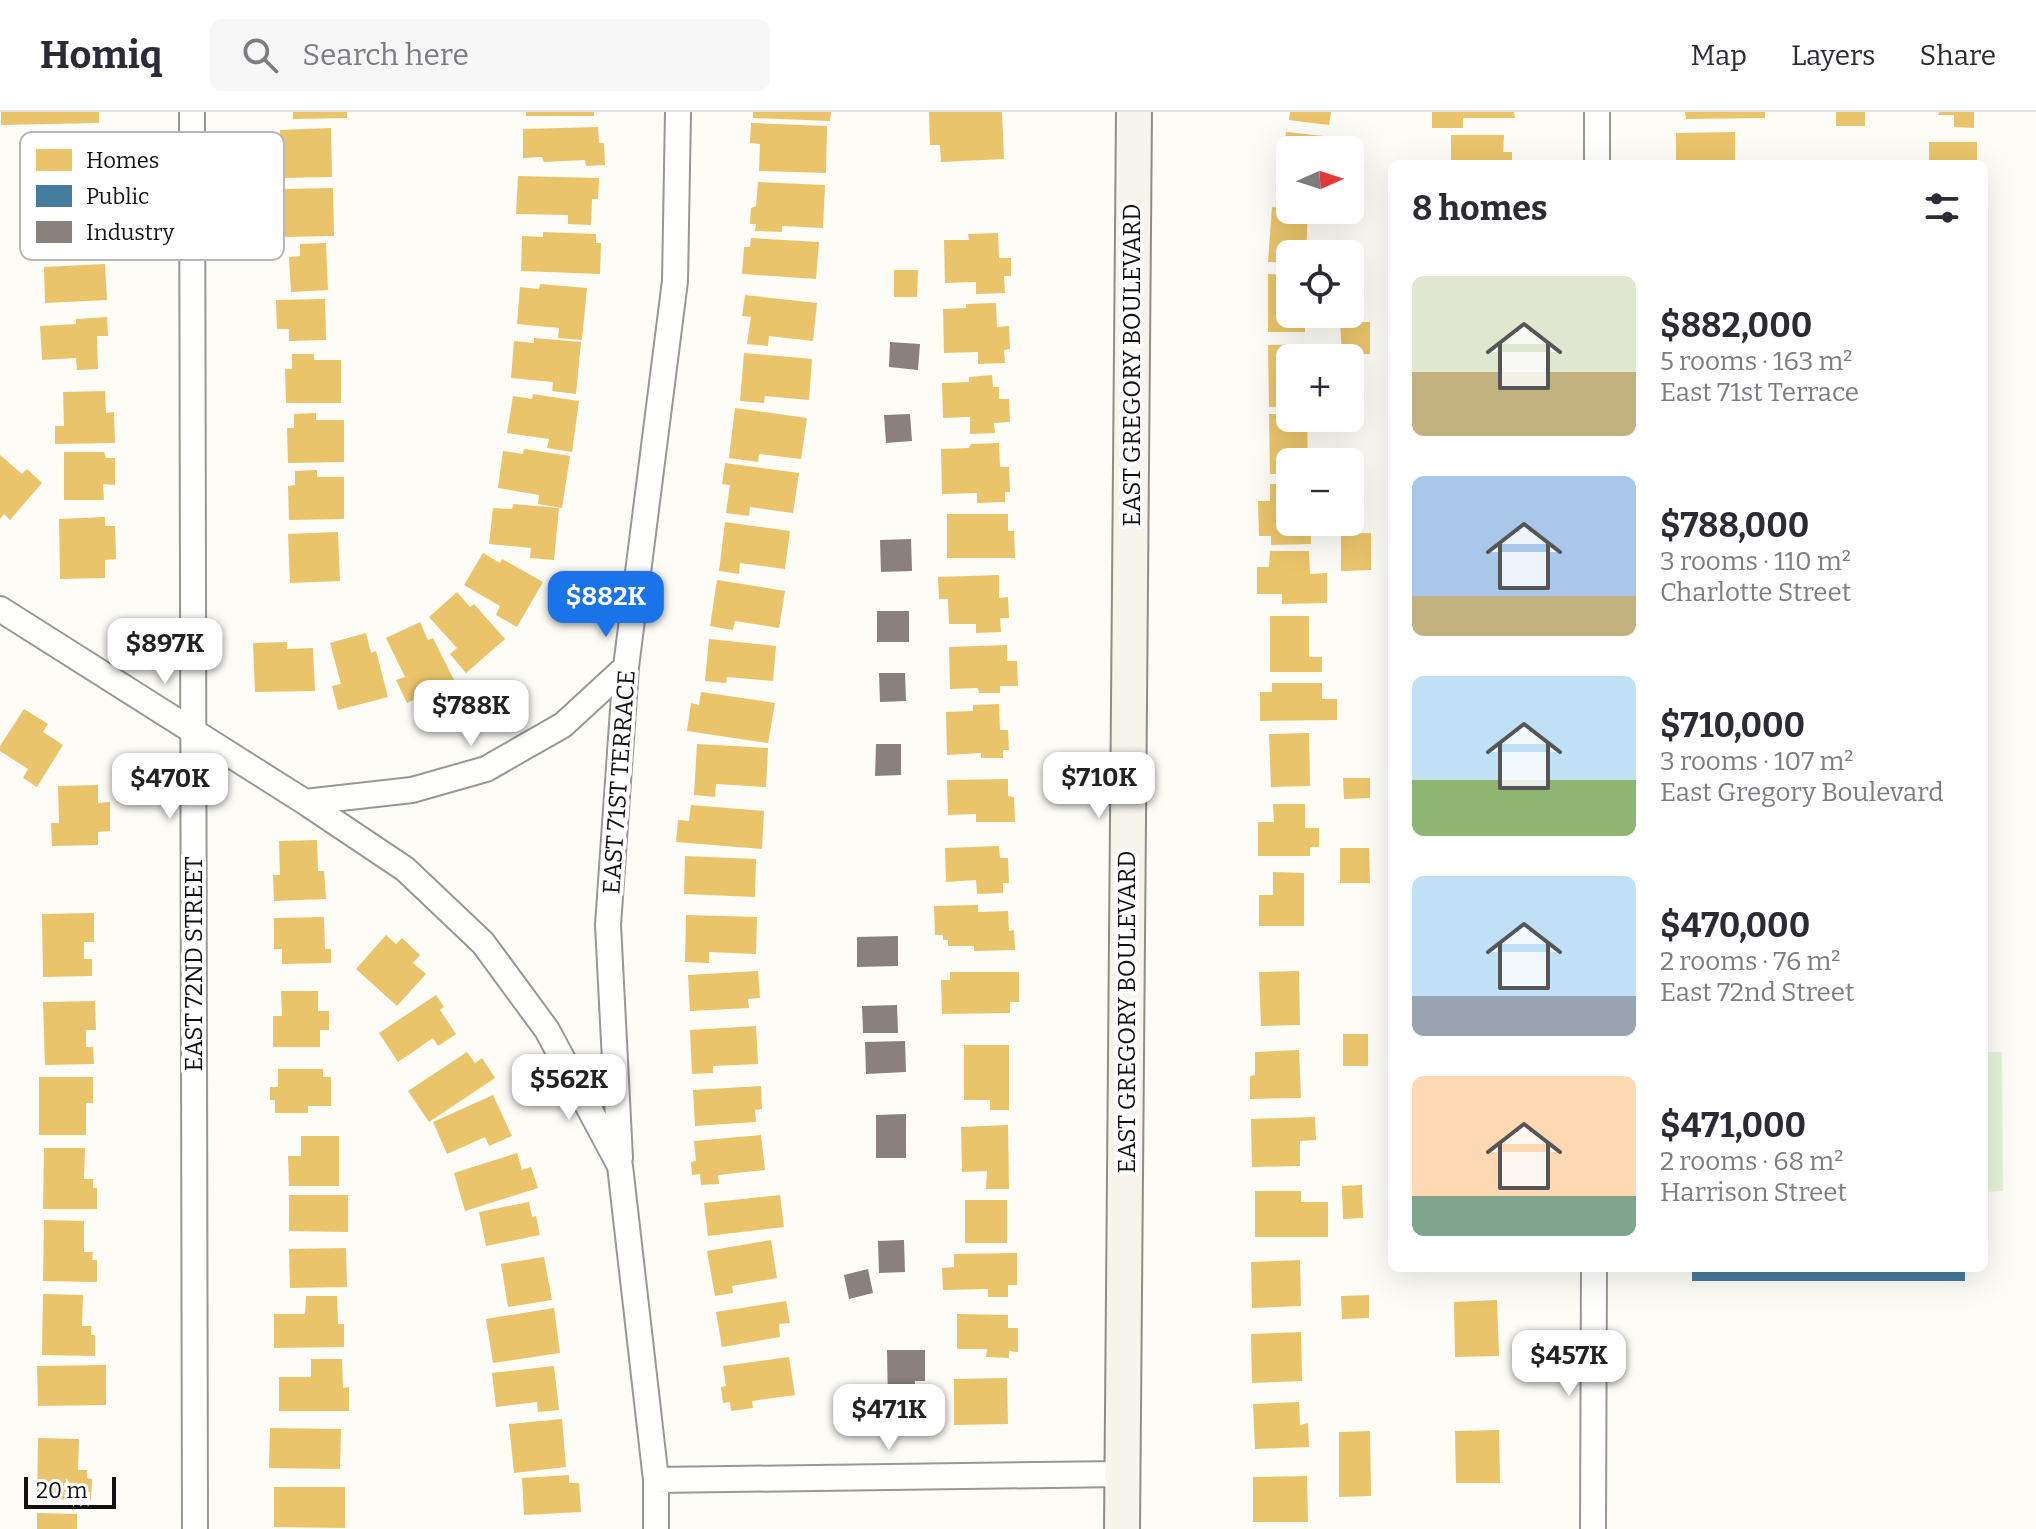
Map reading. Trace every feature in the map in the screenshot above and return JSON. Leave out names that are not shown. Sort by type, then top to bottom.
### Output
[{"type":"main road","name":"EAST GREGORY BOULEVARD","points":[[1122,1529],[1134,112]]},
{"type":"street","name":"EAST 72ND STREET","points":[[192,112],[192,132]]},
{"type":"street","name":"EAST 71ST TERRACE","points":[[656,1529],[656,1480],[620,1166],[608,925],[626,667],[675,281],[678,112]]},
{"type":"street","points":[[1597,112],[1597,160]]},
{"type":"street","name":"EAST 72ND STREET","points":[[192,260],[195,1529]]},
{"type":"street","name":"EAST 71ST TERRACE","points":[[0,609],[405,869],[483,943],[547,1030],[620,1166]]},
{"type":"street","points":[[305,802],[412,790],[486,769],[563,725],[626,667]]},
{"type":"street","points":[[1593,1529],[1594,1272]]},
{"type":"street","points":[[656,1480],[1123,1474]]},
{"type":"green space","points":[[1988,1052],[2002,1052],[2003,1191],[1988,1192]]},
{"type":"building: Homes","points":[[1,112],[99,112],[99,123],[1,125]]},
{"type":"building: Homes","points":[[293,112],[347,112],[347,118],[293,119]]},
{"type":"building: Homes","points":[[526,112],[594,112],[594,116],[526,116]]},
{"type":"building: Homes","points":[[753,112],[831,112],[830,121],[753,118]]},
{"type":"building: Homes","points":[[929,112],[1002,112],[1004,159],[941,162],[940,145],[930,145]]},
{"type":"building: Homes","points":[[1290,112],[1331,112],[1329,125],[1289,120]]},
{"type":"building: Homes","points":[[1432,112],[1514,112],[1515,118],[1463,118],[1463,128],[1432,128]]},
{"type":"building: Homes","points":[[1685,112],[1765,112],[1765,118],[1686,119]]},
{"type":"building: Homes","points":[[1836,112],[1865,112],[1865,126],[1836,126]]},
{"type":"building: Homes","points":[[1939,112],[1974,112],[1974,128],[1954,127],[1954,115],[1938,115]]},
{"type":"building: Homes","points":[[751,123],[827,126],[826,173],[759,171],[760,144],[750,143]]},
{"type":"building: Homes","points":[[598,127],[599,143],[604,143],[605,165],[586,166],[585,160],[544,162],[542,157],[523,158],[523,129]]},
{"type":"building: Homes","points":[[331,128],[332,177],[284,178],[284,132],[280,130]]},
{"type":"building: Homes","points":[[1286,132],[1324,136],[1286,136]]},
{"type":"building: Homes","points":[[1735,132],[1735,160],[1676,160],[1676,133]]},
{"type":"building: Homes","points":[[1451,135],[1504,135],[1503,152],[1512,152],[1512,160],[1451,160]]},
{"type":"building: Homes","points":[[1929,142],[1977,142],[1977,160],[1929,160]]},
{"type":"building: Homes","points":[[518,176],[599,178],[598,199],[592,199],[591,225],[568,224],[568,215],[516,214]]},
{"type":"building: Homes","points":[[758,182],[825,185],[823,228],[782,226],[782,232],[755,231],[756,224],[750,224],[751,208],[756,206]]},
{"type":"building: Homes","points":[[333,188],[334,236],[284,237],[284,189]]},
{"type":"building: Homes","points":[[1272,207],[1276,207],[1276,224],[1307,224],[1307,240],[1276,240],[1276,262],[1268,262]]},
{"type":"building: Homes","points":[[543,232],[596,234],[596,243],[601,243],[600,274],[521,271],[522,236],[543,237]]},
{"type":"building: Homes","points":[[998,233],[999,258],[1011,258],[1011,276],[1004,276],[1005,293],[976,294],[976,282],[945,283],[944,240],[969,240],[968,234]]},
{"type":"building: Homes","points":[[751,238],[819,242],[816,279],[742,274],[744,247],[750,247]]},
{"type":"building: Homes","points":[[326,243],[328,290],[291,292],[289,257],[300,256],[300,244]]},
{"type":"building: Homes","points":[[105,264],[107,300],[45,303],[44,267]]},
{"type":"building: Homes","points":[[894,270],[918,270],[917,297],[894,297]]},
{"type":"building: Homes","points":[[1268,274],[1276,274],[1276,328],[1305,328],[1305,332],[1268,332]]},
{"type":"building: Homes","points":[[540,284],[587,288],[582,340],[558,338],[559,328],[517,324],[520,287],[539,289]]},
{"type":"building: Homes","points":[[745,295],[817,303],[813,341],[769,336],[768,346],[747,344],[751,317],[742,316]]},
{"type":"building: Homes","points":[[325,299],[326,340],[289,341],[289,329],[277,329],[276,300]]},
{"type":"building: Homes","points":[[996,303],[997,327],[1009,326],[1010,349],[1004,350],[1005,363],[978,364],[978,352],[944,353],[943,309]]},
{"type":"building: Homes","points":[[107,317],[108,336],[97,336],[98,369],[77,370],[76,358],[42,360],[40,326],[76,324],[76,319]]},
{"type":"building: Homes","points":[[1364,322],[1370,322],[1370,354],[1364,354],[1364,344],[1341,344],[1340,328],[1364,328]]},
{"type":"building: Homes","points":[[534,338],[581,342],[576,394],[552,391],[553,382],[511,378],[514,341],[534,343]]},
{"type":"building: Homes","points":[[1268,345],[1276,345],[1276,407],[1269,407]]},
{"type":"building: Homes","points":[[744,353],[812,359],[809,400],[765,396],[764,403],[740,401]]},
{"type":"building: Homes","points":[[292,354],[314,354],[314,360],[341,360],[341,403],[286,403],[285,369],[292,369]]},
{"type":"building: Homes","points":[[992,375],[993,387],[999,387],[999,399],[1009,399],[1010,422],[994,423],[995,433],[970,434],[970,417],[943,418],[942,383],[969,382],[969,377]]},
{"type":"building: Homes","points":[[105,391],[106,413],[114,412],[115,443],[55,444],[55,426],[64,426],[63,392]]},
{"type":"building: Homes","points":[[533,394],[579,401],[572,452],[547,448],[549,439],[507,433],[513,396],[532,399]]},
{"type":"building: Homes","points":[[735,408],[807,418],[801,459],[759,454],[758,462],[729,458]]},
{"type":"building: Homes","points":[[316,413],[316,420],[344,420],[344,462],[288,463],[287,428],[294,428],[294,414]]},
{"type":"building: Homes","points":[[1269,414],[1276,414],[1276,432],[1307,432],[1308,448],[1276,448],[1276,474],[1270,474]]},
{"type":"building: Homes","points":[[999,443],[1000,467],[1009,467],[1010,492],[1005,492],[1005,502],[977,503],[977,493],[942,494],[941,449]]},
{"type":"building: Homes","points":[[524,449],[570,456],[562,508],[538,504],[539,495],[498,488],[503,451],[523,454]]},
{"type":"building: Homes","points":[[64,452],[104,452],[106,458],[115,458],[115,485],[103,484],[104,500],[64,500]]},
{"type":"building: Homes","points":[[0,455],[22,474],[27,469],[42,483],[10,520],[4,514],[0,519]]},
{"type":"building: Homes","points":[[725,463],[799,473],[793,513],[750,507],[749,516],[726,513],[730,485],[722,484]]},
{"type":"building: Homes","points":[[317,470],[317,477],[344,477],[344,519],[289,520],[288,486],[295,485],[295,471]]},
{"type":"building: Homes","points":[[1270,484],[1276,484],[1276,536],[1311,536],[1311,544],[1271,545],[1271,536],[1259,536],[1258,501],[1270,501]]},
{"type":"building: Homes","points":[[513,504],[559,508],[554,560],[530,558],[531,548],[489,544],[493,508],[512,509]]},
{"type":"building: Homes","points":[[947,514],[1008,514],[1008,531],[1014,531],[1015,558],[947,558]]},
{"type":"building: Homes","points":[[105,517],[105,526],[115,526],[116,559],[105,560],[105,578],[60,579],[59,519]]},
{"type":"building: Homes","points":[[725,522],[790,531],[785,569],[740,563],[739,574],[719,571]]},
{"type":"building: Homes","points":[[338,532],[340,581],[290,583],[288,534]]},
{"type":"building: Homes","points":[[1364,533],[1371,533],[1371,570],[1341,571],[1341,536],[1364,536]]},
{"type":"building: Homes","points":[[1270,551],[1309,551],[1310,574],[1327,573],[1327,603],[1282,604],[1282,594],[1257,594],[1257,567],[1269,567]]},
{"type":"building: Homes","points":[[483,553],[500,563],[502,559],[543,582],[517,627],[496,615],[500,606],[464,585]]},
{"type":"building: Homes","points":[[999,575],[999,598],[1008,597],[1009,618],[1000,618],[1001,632],[976,633],[976,624],[949,624],[948,599],[939,599],[938,577]]},
{"type":"building: Homes","points":[[717,580],[785,591],[779,628],[735,621],[733,630],[710,626]]},
{"type":"building: Homes","points":[[457,592],[470,607],[474,604],[505,639],[466,673],[450,654],[457,648],[429,617]]},
{"type":"building: Homes","points":[[1270,616],[1309,616],[1309,657],[1322,657],[1322,672],[1270,672]]},
{"type":"building: Homes","points":[[420,622],[428,640],[433,638],[454,680],[407,703],[396,680],[405,677],[386,638]]},
{"type":"building: Homes","points":[[366,633],[371,653],[376,651],[388,697],[338,710],[332,686],[341,684],[330,643]]},
{"type":"building: Homes","points":[[709,639],[776,646],[773,681],[727,677],[726,683],[705,681]]},
{"type":"building: Homes","points":[[287,642],[287,649],[313,648],[315,691],[255,692],[253,643]]},
{"type":"building: Homes","points":[[1007,645],[1007,661],[1017,661],[1018,686],[1000,686],[1000,693],[979,693],[978,688],[950,689],[949,647]]},
{"type":"building: Homes","points":[[1272,683],[1322,683],[1322,699],[1337,699],[1337,720],[1260,721],[1260,692],[1272,692]]},
{"type":"building: Homes","points":[[701,692],[775,703],[768,743],[687,731],[691,703],[699,705]]},
{"type":"building: Homes","points":[[999,704],[1000,730],[1008,730],[1009,750],[1003,750],[1003,758],[981,758],[981,753],[947,755],[946,712],[973,711],[973,705]]},
{"type":"building: Homes","points":[[24,709],[48,724],[43,732],[63,745],[37,787],[23,778],[28,769],[0,751],[0,746]]},
{"type":"building: Homes","points":[[1309,733],[1310,786],[1271,787],[1269,734]]},
{"type":"building: Homes","points":[[697,744],[768,748],[766,787],[716,784],[715,797],[694,795]]},
{"type":"building: Homes","points":[[1343,778],[1370,778],[1370,798],[1344,799]]},
{"type":"building: Homes","points":[[1008,779],[1008,796],[1014,797],[1015,822],[976,822],[976,814],[948,815],[947,780]]},
{"type":"building: Homes","points":[[98,785],[98,803],[110,802],[110,831],[98,832],[98,845],[52,846],[51,823],[59,823],[58,786]]},
{"type":"building: Homes","points":[[1273,804],[1305,804],[1305,828],[1319,828],[1319,847],[1310,847],[1310,856],[1258,856],[1258,822],[1274,822]]},
{"type":"building: Homes","points":[[691,805],[764,811],[762,849],[676,842],[678,820],[689,821]]},
{"type":"building: Homes","points":[[317,840],[318,871],[324,871],[326,899],[274,901],[273,875],[280,875],[279,841]]},
{"type":"building: Homes","points":[[999,846],[1000,858],[1008,858],[1009,883],[1003,883],[1003,893],[977,894],[976,880],[946,882],[945,848]]},
{"type":"building: Homes","points":[[1340,848],[1369,848],[1370,883],[1340,883]]},
{"type":"building: Homes","points":[[685,856],[756,859],[755,897],[684,894]]},
{"type":"building: Homes","points":[[1273,872],[1304,873],[1304,926],[1259,926],[1259,895],[1273,895]]},
{"type":"building: Homes","points":[[978,905],[978,912],[1008,911],[1009,931],[1014,930],[1015,950],[974,951],[974,946],[948,946],[948,940],[943,940],[943,935],[935,935],[934,906]]},
{"type":"building: Homes","points":[[94,913],[94,942],[84,942],[84,959],[92,959],[92,976],[43,977],[42,914]]},
{"type":"building: Homes","points":[[686,915],[757,917],[756,954],[709,952],[709,963],[685,962]]},
{"type":"building: Homes","points":[[324,917],[325,949],[331,949],[331,963],[282,964],[282,949],[274,949],[274,918]]},
{"type":"building: Homes","points":[[386,935],[396,944],[402,938],[420,955],[413,963],[426,974],[397,1006],[356,969]]},
{"type":"building: Homes","points":[[758,971],[760,998],[748,999],[749,1008],[690,1011],[688,975]]},
{"type":"building: Homes","points":[[1299,971],[1300,1025],[1261,1026],[1259,972]]},
{"type":"building: Homes","points":[[950,972],[1019,972],[1019,1002],[1010,1002],[1010,1013],[942,1014],[941,980],[950,980]]},
{"type":"building: Homes","points":[[281,991],[318,991],[318,1011],[329,1011],[329,1030],[320,1030],[320,1047],[273,1047],[273,1016],[282,1016]]},
{"type":"building: Homes","points":[[436,995],[444,1007],[440,1010],[456,1034],[438,1046],[433,1038],[398,1062],[379,1033]]},
{"type":"building: Homes","points":[[95,1001],[96,1030],[86,1030],[86,1047],[93,1047],[94,1064],[45,1065],[43,1002]]},
{"type":"building: Homes","points":[[756,1026],[758,1064],[713,1066],[713,1073],[692,1074],[690,1030]]},
{"type":"building: Homes","points":[[1343,1034],[1368,1034],[1368,1066],[1343,1066]]},
{"type":"building: Homes","points":[[964,1045],[1009,1045],[1009,1110],[990,1110],[990,1100],[964,1100]]},
{"type":"building: Homes","points":[[1299,1050],[1301,1098],[1250,1099],[1250,1076],[1255,1075],[1255,1052]]},
{"type":"building: Homes","points":[[467,1052],[475,1063],[482,1058],[495,1078],[429,1122],[408,1091]]},
{"type":"building: Homes","points":[[278,1069],[323,1069],[323,1077],[331,1077],[331,1106],[308,1106],[308,1113],[275,1113],[275,1100],[270,1100],[270,1087],[278,1087]]},
{"type":"building: Homes","points":[[39,1077],[93,1077],[93,1103],[86,1103],[86,1135],[39,1135]]},
{"type":"building: Homes","points":[[761,1086],[762,1109],[755,1110],[756,1122],[695,1126],[693,1090]]},
{"type":"building: Homes","points":[[493,1095],[512,1136],[489,1146],[485,1137],[447,1154],[433,1122]]},
{"type":"building: Homes","points":[[1315,1117],[1316,1140],[1300,1141],[1300,1166],[1252,1167],[1251,1119]]},
{"type":"building: Homes","points":[[1008,1125],[1009,1189],[986,1189],[987,1171],[962,1172],[961,1127]]},
{"type":"building: Homes","points":[[761,1135],[765,1170],[718,1175],[719,1184],[701,1185],[700,1174],[692,1175],[691,1162],[696,1161],[694,1141]]},
{"type":"building: Homes","points":[[301,1136],[339,1136],[339,1186],[289,1186],[288,1156],[301,1156]]},
{"type":"building: Homes","points":[[44,1148],[85,1148],[84,1179],[93,1179],[93,1188],[97,1188],[97,1209],[43,1209]]},
{"type":"building: Homes","points":[[517,1153],[522,1170],[531,1167],[538,1188],[465,1211],[454,1173]]},
{"type":"building: Homes","points":[[1362,1185],[1363,1218],[1343,1219],[1342,1186]]},
{"type":"building: Homes","points":[[1255,1191],[1301,1191],[1301,1202],[1328,1202],[1328,1237],[1255,1237]]},
{"type":"building: Homes","points":[[289,1195],[348,1195],[348,1232],[289,1231]]},
{"type":"building: Homes","points":[[780,1195],[784,1227],[708,1236],[704,1203]]},
{"type":"building: Homes","points":[[965,1200],[1007,1200],[1007,1243],[965,1243]]},
{"type":"building: Homes","points":[[529,1202],[540,1235],[486,1246],[479,1212]]},
{"type":"building: Homes","points":[[44,1220],[84,1221],[84,1252],[93,1252],[92,1260],[97,1260],[97,1282],[43,1281]]},
{"type":"building: Homes","points":[[771,1240],[777,1278],[732,1286],[733,1293],[715,1296],[707,1251]]},
{"type":"building: Homes","points":[[346,1248],[347,1287],[290,1288],[289,1249]]},
{"type":"building: Homes","points":[[1017,1253],[1017,1285],[1008,1285],[1008,1297],[988,1297],[988,1289],[943,1290],[942,1268],[954,1267],[954,1254]]},
{"type":"building: Homes","points":[[544,1257],[552,1300],[508,1307],[501,1264]]},
{"type":"building: Homes","points":[[1300,1260],[1301,1306],[1252,1308],[1251,1262]]},
{"type":"building: Homes","points":[[43,1294],[83,1295],[82,1326],[91,1326],[91,1335],[95,1335],[95,1356],[42,1355]]},
{"type":"building: Homes","points":[[1369,1295],[1369,1318],[1342,1319],[1341,1296]]},
{"type":"building: Homes","points":[[306,1296],[337,1296],[338,1324],[344,1324],[344,1347],[274,1348],[274,1314],[305,1314]]},
{"type":"building: Homes","points":[[1497,1300],[1499,1356],[1455,1357],[1454,1302]]},
{"type":"building: Homes","points":[[786,1301],[790,1323],[779,1324],[780,1337],[722,1347],[716,1312]]},
{"type":"building: Homes","points":[[554,1308],[560,1353],[493,1363],[486,1319]]},
{"type":"building: Homes","points":[[957,1314],[1008,1315],[1008,1328],[1018,1328],[1018,1352],[1009,1351],[1009,1358],[986,1357],[987,1349],[957,1349]]},
{"type":"building: Homes","points":[[1301,1332],[1302,1381],[1252,1383],[1251,1334]]},
{"type":"building: Homes","points":[[789,1357],[795,1395],[752,1401],[753,1408],[731,1411],[730,1402],[723,1403],[721,1387],[726,1386],[723,1366]]},
{"type":"building: Homes","points":[[311,1359],[342,1359],[343,1388],[349,1387],[349,1411],[279,1411],[279,1377],[311,1377]]},
{"type":"building: Homes","points":[[106,1365],[106,1405],[38,1406],[37,1366]]},
{"type":"building: Homes","points":[[554,1366],[559,1410],[538,1412],[537,1402],[496,1407],[492,1373]]},
{"type":"building: Homes","points":[[1007,1378],[1008,1424],[954,1425],[954,1379]]},
{"type":"building: Homes","points":[[1299,1402],[1300,1425],[1308,1423],[1309,1447],[1255,1449],[1253,1404]]},
{"type":"building: Homes","points":[[562,1419],[566,1467],[514,1473],[509,1424]]},
{"type":"building: Homes","points":[[270,1428],[341,1429],[340,1469],[269,1468]]},
{"type":"building: Homes","points":[[1499,1430],[1500,1483],[1456,1483],[1455,1431]]},
{"type":"building: Homes","points":[[1370,1431],[1371,1496],[1339,1497],[1339,1432]]},
{"type":"building: Homes","points":[[38,1438],[79,1439],[78,1470],[87,1470],[87,1478],[92,1479],[91,1500],[37,1499]]},
{"type":"building: Homes","points":[[569,1475],[569,1483],[579,1483],[581,1512],[524,1515],[522,1478]]},
{"type":"building: Homes","points":[[1307,1476],[1308,1522],[1253,1522],[1253,1477]]},
{"type":"building: Homes","points":[[274,1487],[345,1487],[345,1528],[274,1527]]},
{"type":"building: Homes","points":[[37,1513],[77,1514],[77,1529],[37,1529]]},
{"type":"building: Public","points":[[1692,1272],[1965,1272],[1965,1281],[1692,1281]]},
{"type":"building: Industry","points":[[890,342],[920,344],[918,370],[889,367]]},
{"type":"building: Industry","points":[[910,414],[912,441],[886,443],[884,415]]},
{"type":"building: Industry","points":[[911,539],[912,571],[881,572],[880,540]]},
{"type":"building: Industry","points":[[877,611],[909,611],[909,642],[877,642]]},
{"type":"building: Industry","points":[[879,673],[905,673],[906,701],[880,702]]},
{"type":"building: Industry","points":[[876,744],[901,744],[901,775],[875,776]]},
{"type":"building: Industry","points":[[898,936],[898,966],[857,967],[857,937]]},
{"type":"building: Industry","points":[[897,1005],[898,1033],[863,1033],[862,1006]]},
{"type":"building: Industry","points":[[905,1041],[906,1072],[866,1074],[865,1042]]},
{"type":"building: Industry","points":[[906,1114],[906,1158],[876,1158],[876,1115]]},
{"type":"building: Industry","points":[[904,1240],[905,1272],[879,1273],[878,1241]]},
{"type":"building: Industry","points":[[868,1269],[873,1293],[849,1299],[844,1275]]},
{"type":"building: Industry","points":[[887,1350],[925,1350],[925,1381],[915,1381],[915,1405],[888,1405]]}]
